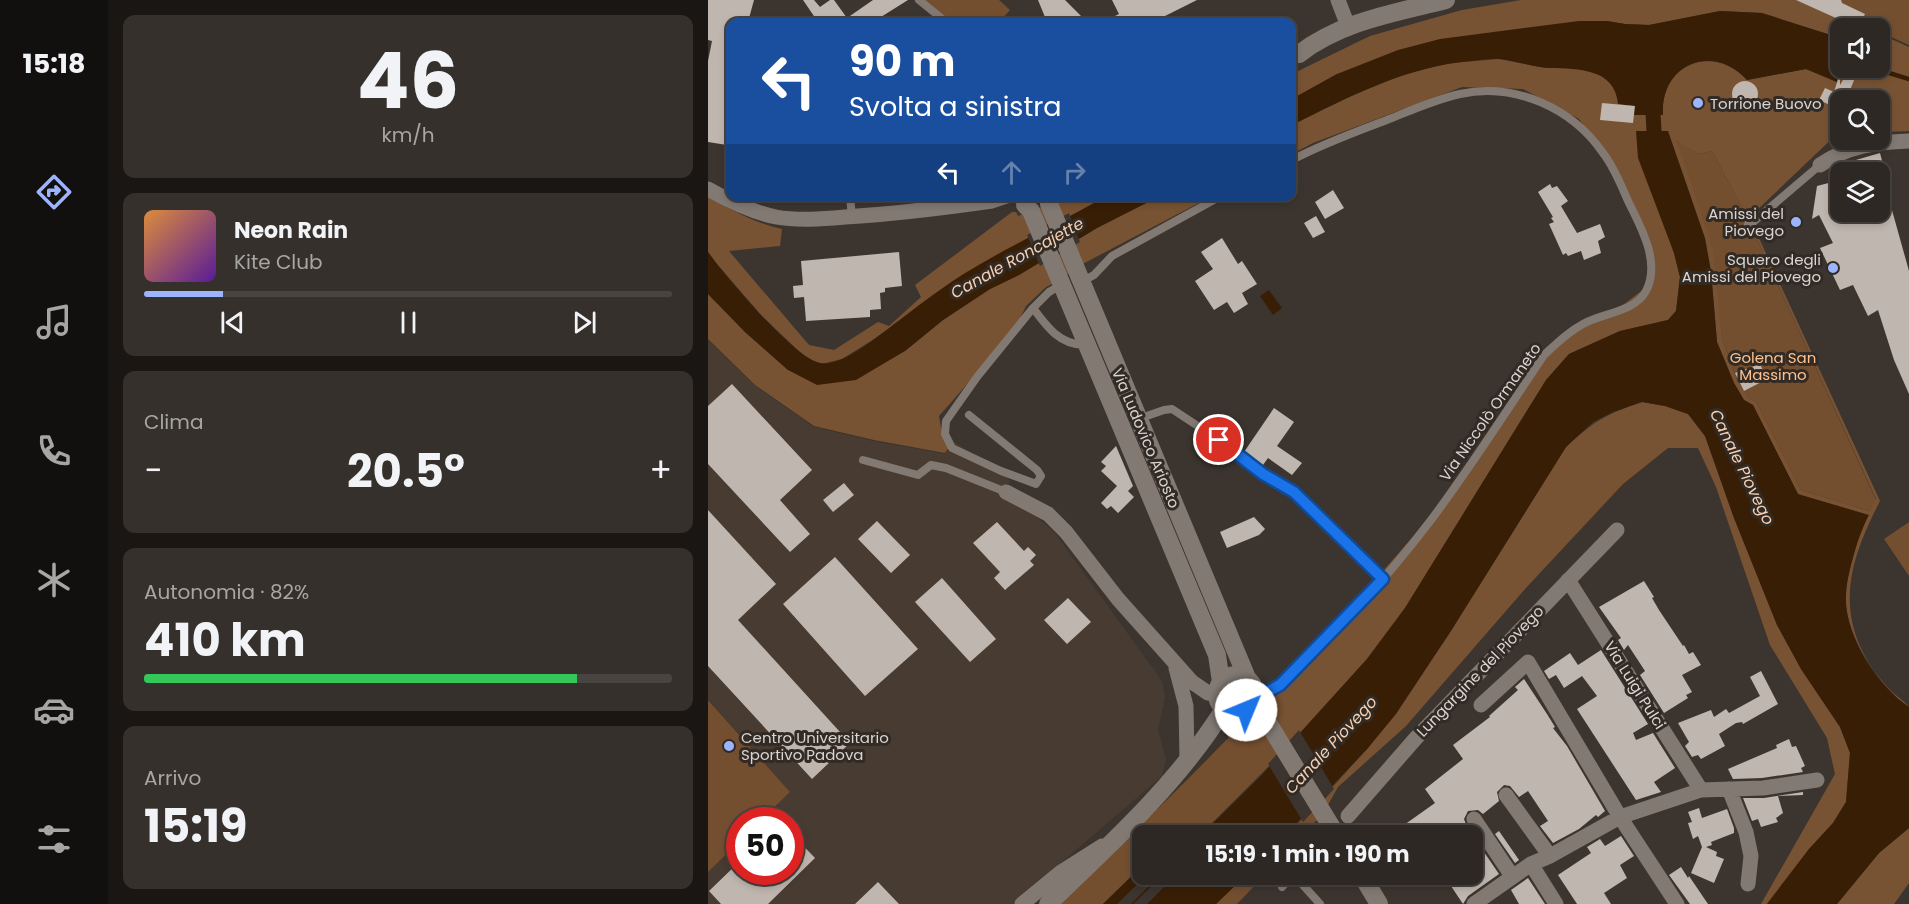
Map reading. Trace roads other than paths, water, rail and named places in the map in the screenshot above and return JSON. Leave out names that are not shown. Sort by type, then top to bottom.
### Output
[{"type":"main road","points":[[1296,54],[1315,41],[1368,18],[1446,0]]},
{"type":"main road","points":[[1296,55],[1320,48],[1370,27],[1391,14]]},
{"type":"main road","points":[[1023,204],[1035,205],[1043,201]]},
{"type":"main road","name":"Via Ludovico Ariosto","points":[[1049,201],[1251,692],[1331,825]]},
{"type":"main road","name":"Via Ludovico Ariosto","points":[[1023,204],[1088,345],[1217,655],[1221,695]]},
{"type":"main road","points":[[1048,904],[1116,840],[1158,795],[1211,730],[1221,695],[1233,675],[1251,692],[1246,710],[1239,713],[1221,695]]},
{"type":"main road","points":[[1368,885],[1379,904]]},
{"type":"street","points":[[1338,0],[1348,26]]},
{"type":"street","points":[[1820,165],[1853,147],[1880,142],[1909,141]]},
{"type":"street","points":[[708,189],[726,199]]},
{"type":"street","points":[[730,201],[753,211],[777,217],[801,219],[852,217],[992,201]]},
{"type":"street","points":[[1006,492],[1048,514],[1066,532],[1118,599],[1172,660],[1202,691],[1221,695]]},
{"type":"street","name":"Lungargine del Piovego","points":[[1348,816],[1416,738],[1617,530]]},
{"type":"street","name":"Via Luigi Pulci","points":[[1568,580],[1701,790]]},
{"type":"street","points":[[1172,660],[1179,675],[1186,705],[1187,759]]},
{"type":"street","points":[[1481,705],[1528,662],[1620,817],[1677,904]]},
{"type":"street","points":[[1474,904],[1531,864],[1620,817],[1701,790],[1763,788],[1817,780]]},
{"type":"street","points":[[1729,789],[1748,840],[1751,856],[1748,884]]},
{"type":"street","points":[[1506,795],[1550,856]]},
{"type":"street","points":[[1474,819],[1512,876]]},
{"type":"street","points":[[1022,904],[1061,872],[1095,849],[1116,840]]},
{"type":"street","points":[[1531,864],[1556,904]]},
{"type":"lane","points":[[919,0],[941,18]]},
{"type":"lane","name":"Via Niccolò Ormaneto","points":[[1251,692],[1269,691],[1280,685],[1383,579],[1431,520],[1544,355],[1563,337],[1585,323],[1637,302],[1646,293],[1651,279],[1651,258],[1638,220],[1603,153],[1579,125],[1555,108],[1523,95],[1500,91],[1462,93],[1432,102],[1325,144],[1296,158]]},
{"type":"lane","points":[[1748,232],[1748,224],[1793,190],[1820,165]]},
{"type":"lane","points":[[850,201],[852,217]]},
{"type":"lane","points":[[1079,274],[1094,275],[1112,256],[1212,201]]},
{"type":"lane","points":[[969,415],[1037,470],[1041,476],[1036,484],[1001,471],[952,448],[945,434],[946,421],[977,377],[1033,308],[1060,280]]},
{"type":"lane","points":[[1033,308],[1062,340],[1078,345],[1088,345]]},
{"type":"lane","points":[[1138,418],[1164,410],[1173,410],[1219,440],[1263,474],[1294,492],[1383,579]]},
{"type":"lane","points":[[863,460],[918,475],[931,465],[946,468],[1006,492]]},
{"type":"lane","points":[[1303,885],[1320,904]]},
{"type":"water","points":[[1720,11],[1762,13],[1830,35],[1830,78],[1838,78],[1837,82],[1806,69],[1747,80],[1734,69],[1719,62],[1705,61],[1691,64],[1679,71],[1664,97],[1663,115],[1634,115],[1634,106],[1618,104],[1610,83],[1593,73],[1490,59],[1448,64],[1402,76],[1379,84],[1296,123],[1296,97],[1337,74],[1398,50],[1440,39],[1579,21],[1607,21],[1649,25]]},
{"type":"water","name":"Canale Piovego","points":[[1636,131],[1668,131],[1705,238],[1711,271],[1717,342],[1734,383],[1744,400],[1753,405],[1798,494],[1869,515],[1851,565],[1846,594],[1847,609],[1850,626],[1864,658],[1885,686],[1909,707],[1909,828],[1879,853],[1837,904],[1767,904],[1809,849],[1833,823],[1846,802],[1850,753],[1840,727],[1801,669],[1777,625],[1734,518],[1705,436],[1688,414],[1665,406],[1642,402],[1593,422],[1566,447],[1396,714],[1368,748],[1295,825],[1211,825],[1259,778],[1367,659],[1405,608],[1546,380],[1569,354],[1620,331],[1668,320],[1676,311],[1680,277],[1674,253],[1638,158]]},
{"type":"water","points":[[1097,201],[1150,201],[1097,228],[1019,275],[990,289],[943,320],[905,351],[856,380],[817,385],[788,370],[745,332],[708,294],[708,252],[761,315],[794,347],[809,358],[820,363],[828,363],[845,358],[862,348],[965,273]]},
{"type":"water","points":[[1269,290],[1282,308],[1273,315],[1260,296]]},
{"type":"water","points":[[1132,876],[1132,885],[1137,885],[1117,904],[1103,904]]},
{"type":"water","points":[[1150,885],[1153,885],[1133,904],[1131,904]]},
{"type":"water","points":[[1166,885],[1236,885],[1216,904],[1147,904]]},
{"type":"waterway","points":[[1890,73],[1909,79]]},
{"type":"waterway","name":"Canale Roncajette","points":[[1652,95],[1655,149]]},
{"type":"place","name":"Torrione Buovo","points":[[1698,103]]},
{"type":"place","name":"Amissi del Piovego","points":[[1796,222]]},
{"type":"place","name":"Squero degli Amissi del Piovego","points":[[1833,268]]},
{"type":"place","name":"Centro Universitario Sportivo Padova","points":[[729,746]]},
{"type":"park label","name":"Golena San Massimo","points":[[1773,366]]}]
